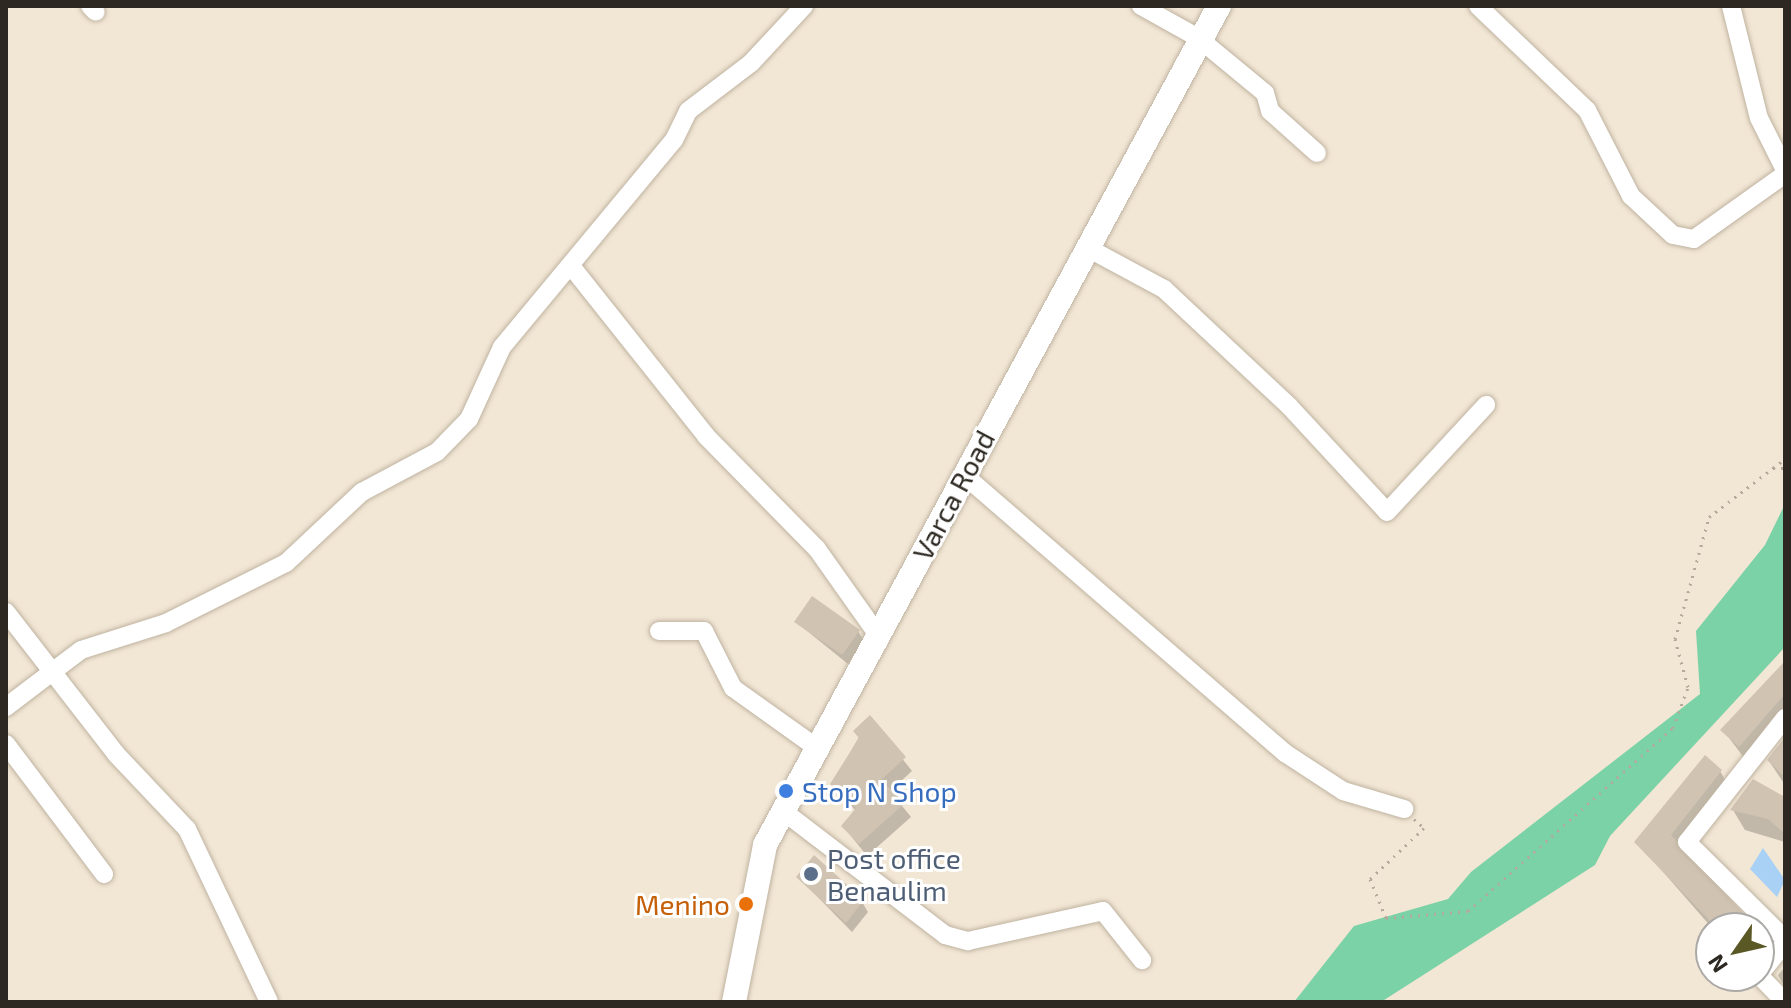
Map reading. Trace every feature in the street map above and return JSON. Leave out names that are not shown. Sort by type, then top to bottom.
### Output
[{"type":"main road","name":"Varca Road","points":[[734,1002],[765,845],[1197,37],[1219,6]]},
{"type":"street","points":[[6,707],[81,650],[166,623],[286,563],[362,492],[437,452],[469,419],[502,347],[571,266],[632,182],[674,140],[688,111],[769,47],[804,6]]},
{"type":"street","points":[[1141,6],[1197,37],[1265,93],[1270,111],[1317,153]]},
{"type":"street","points":[[1478,6],[1587,110],[1631,196],[1673,235],[1694,239],[1785,172],[1759,118],[1731,6]]},
{"type":"street","points":[[1086,247],[1164,289],[1289,406],[1387,512],[1486,405]]},
{"type":"street","points":[[571,266],[706,436],[817,549],[878,635]]},
{"type":"street","points":[[964,475],[1285,753],[1343,791],[1404,809]]},
{"type":"street","points":[[6,612],[187,829],[269,1002]]},
{"type":"street","points":[[659,631],[704,631],[733,688],[817,748]]},
{"type":"street","points":[[1785,718],[1687,842],[1785,941],[1759,975],[1785,1002]]},
{"type":"street","points":[[6,744],[104,874]]},
{"type":"street","points":[[783,811],[945,935],[968,941],[1103,911],[1142,960]]},
{"type":"path","points":[[1404,809],[1424,828],[1370,879],[1386,918],[1468,911],[1673,728],[1688,687],[1675,639],[1709,517],[1785,459]]},
{"type":"path","points":[[1773,468],[1785,468]]},
{"type":"green space","points":[[1785,504],[1785,647],[1610,836],[1595,865],[1381,1002],[1294,1002],[1354,926],[1448,899],[1471,872],[1700,694],[1696,631],[1765,545]]},
{"type":"water","points":[[1763,848],[1785,880],[1777,897],[1750,869]]},
{"type":"building","points":[[812,596],[860,630],[842,655],[794,622]]},
{"type":"building","points":[[1785,661],[1785,694],[1739,747],[1720,730]]},
{"type":"building","points":[[870,715],[906,757],[881,780],[905,803],[859,844],[841,826],[856,808],[830,784],[859,738],[853,731]]},
{"type":"building","points":[[1785,737],[1785,777],[1767,760]]},
{"type":"building","points":[[1705,755],[1722,770],[1671,835],[1742,912],[1702,912],[1634,842]]},
{"type":"building","points":[[1753,779],[1785,797],[1785,834],[1768,819],[1730,810]]},
{"type":"building","points":[[814,855],[864,900],[846,923],[796,877]]},
{"type":"place","name":"Stop N Shop","points":[[786,791]]},
{"type":"place","name":"Post office Benaulim","points":[[811,874]]},
{"type":"place","name":"Menino","points":[[746,904]]}]
